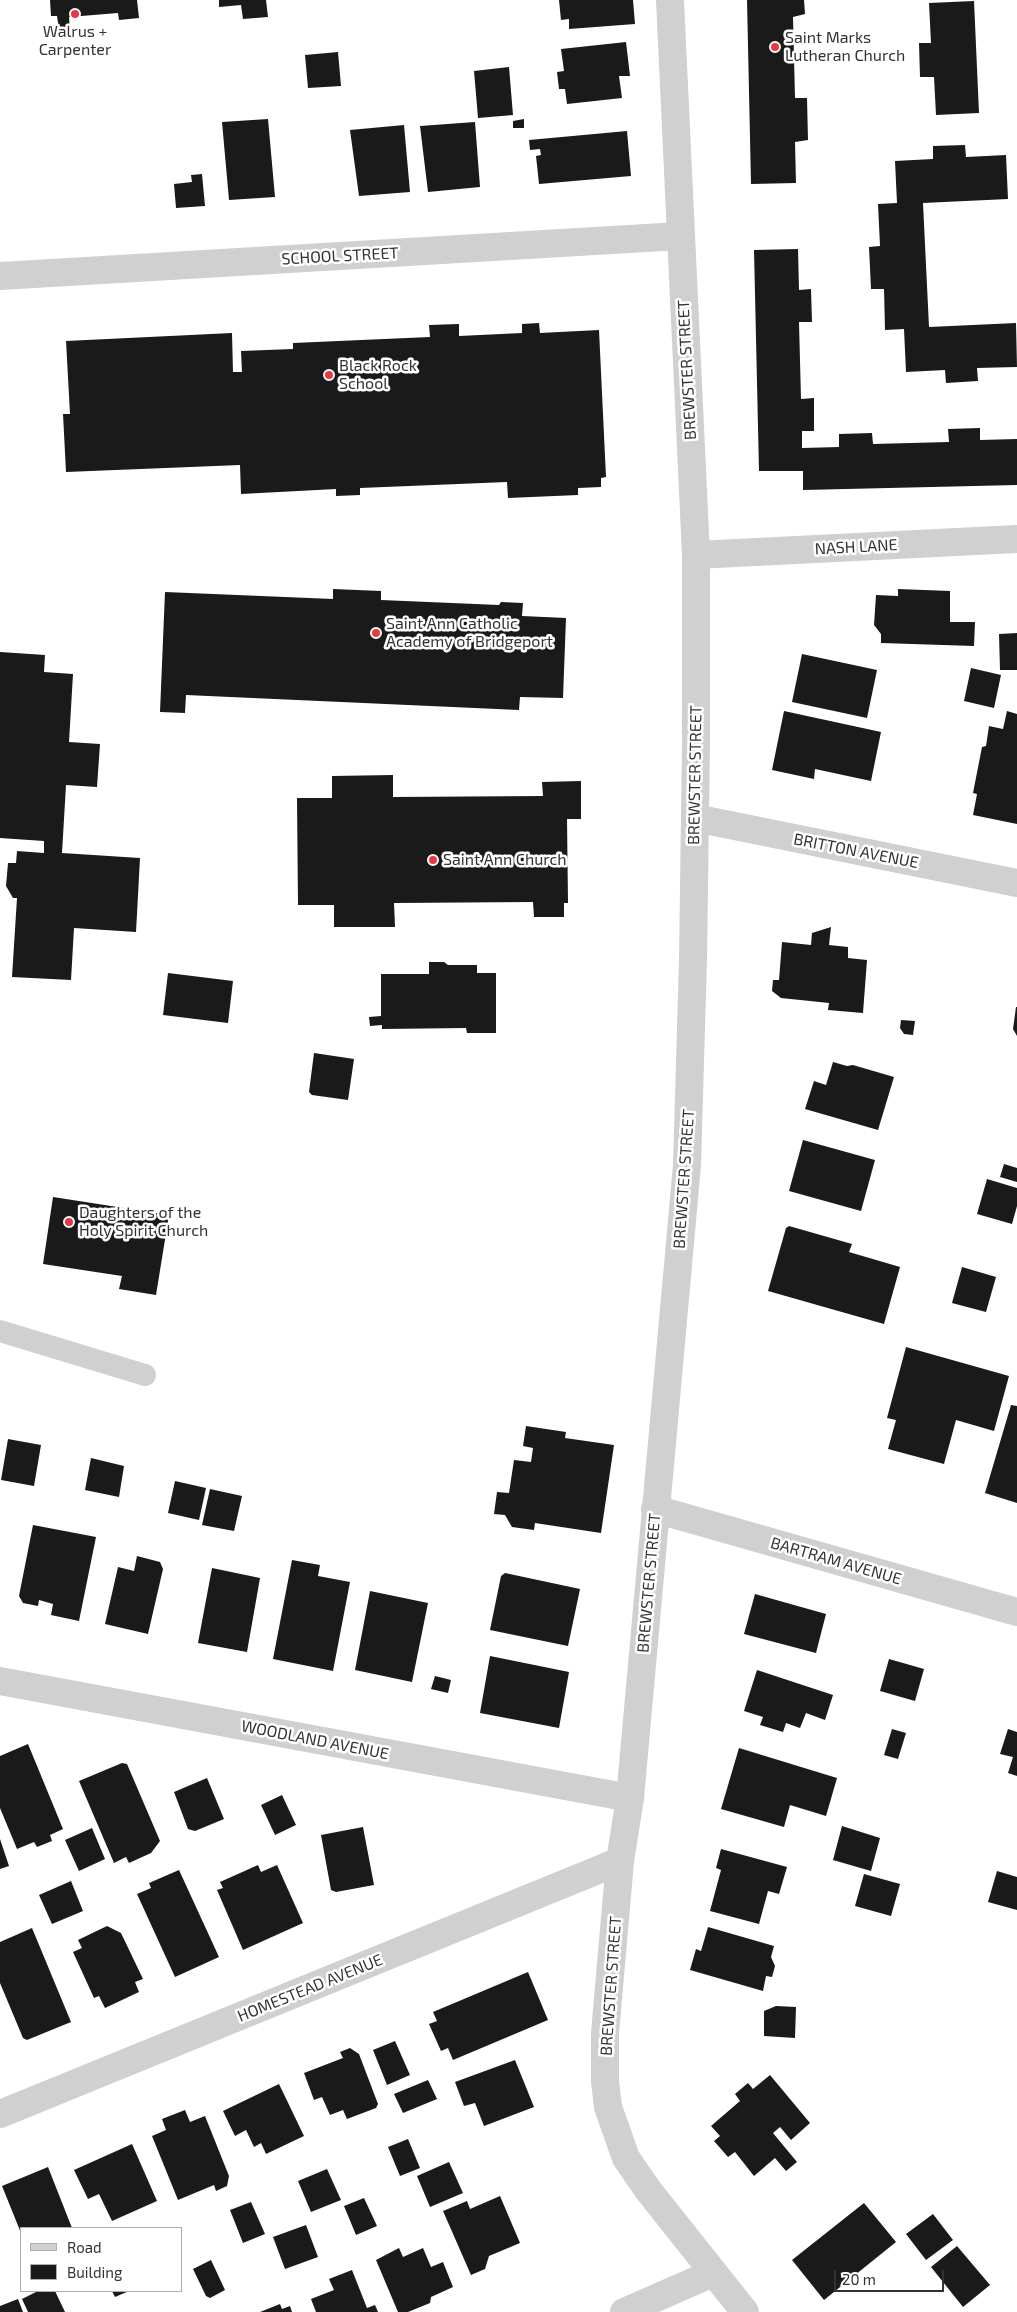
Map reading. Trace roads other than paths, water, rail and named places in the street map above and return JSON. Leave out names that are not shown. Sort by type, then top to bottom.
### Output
[{"type":"street","name":"BREWSTER STREET","points":[[670,0],[696,555],[695,818],[687,1166],[630,1798],[620,1861],[605,2033],[605,2081],[608,2108],[626,2158],[670,2220],[745,2312]]},
{"type":"street","name":"SCHOOL STREET","points":[[0,276],[680,236]]},
{"type":"street","name":"NASH LANE","points":[[696,555],[1017,539]]},
{"type":"street","name":"BRITTON AVENUE","points":[[695,818],[1017,883]]},
{"type":"street","name":"BARTRAM AVENUE","points":[[656,1509],[1017,1612]]},
{"type":"street","name":"WOODLAND AVENUE","points":[[0,1681],[630,1798]]},
{"type":"street","name":"HOMESTEAD AVENUE","points":[[0,2114],[620,1861]]},
{"type":"street","points":[[624,2312],[713,2273]]},
{"type":"lane","points":[[0,1331],[145,1375]]},
{"type":"place","name":"Walrus + Carpenter","points":[[75,14]]},
{"type":"place","name":"Saint Marks Lutheran Church","points":[[775,47]]},
{"type":"place","name":"Black Rock School","points":[[329,375]]},
{"type":"place","name":"Saint Ann Catholic Academy of Bridgeport","points":[[376,633]]},
{"type":"place","name":"Saint Ann Church","points":[[433,860]]},
{"type":"place","name":"Daughters of the Holy Spirit Church","points":[[69,1222]]}]
